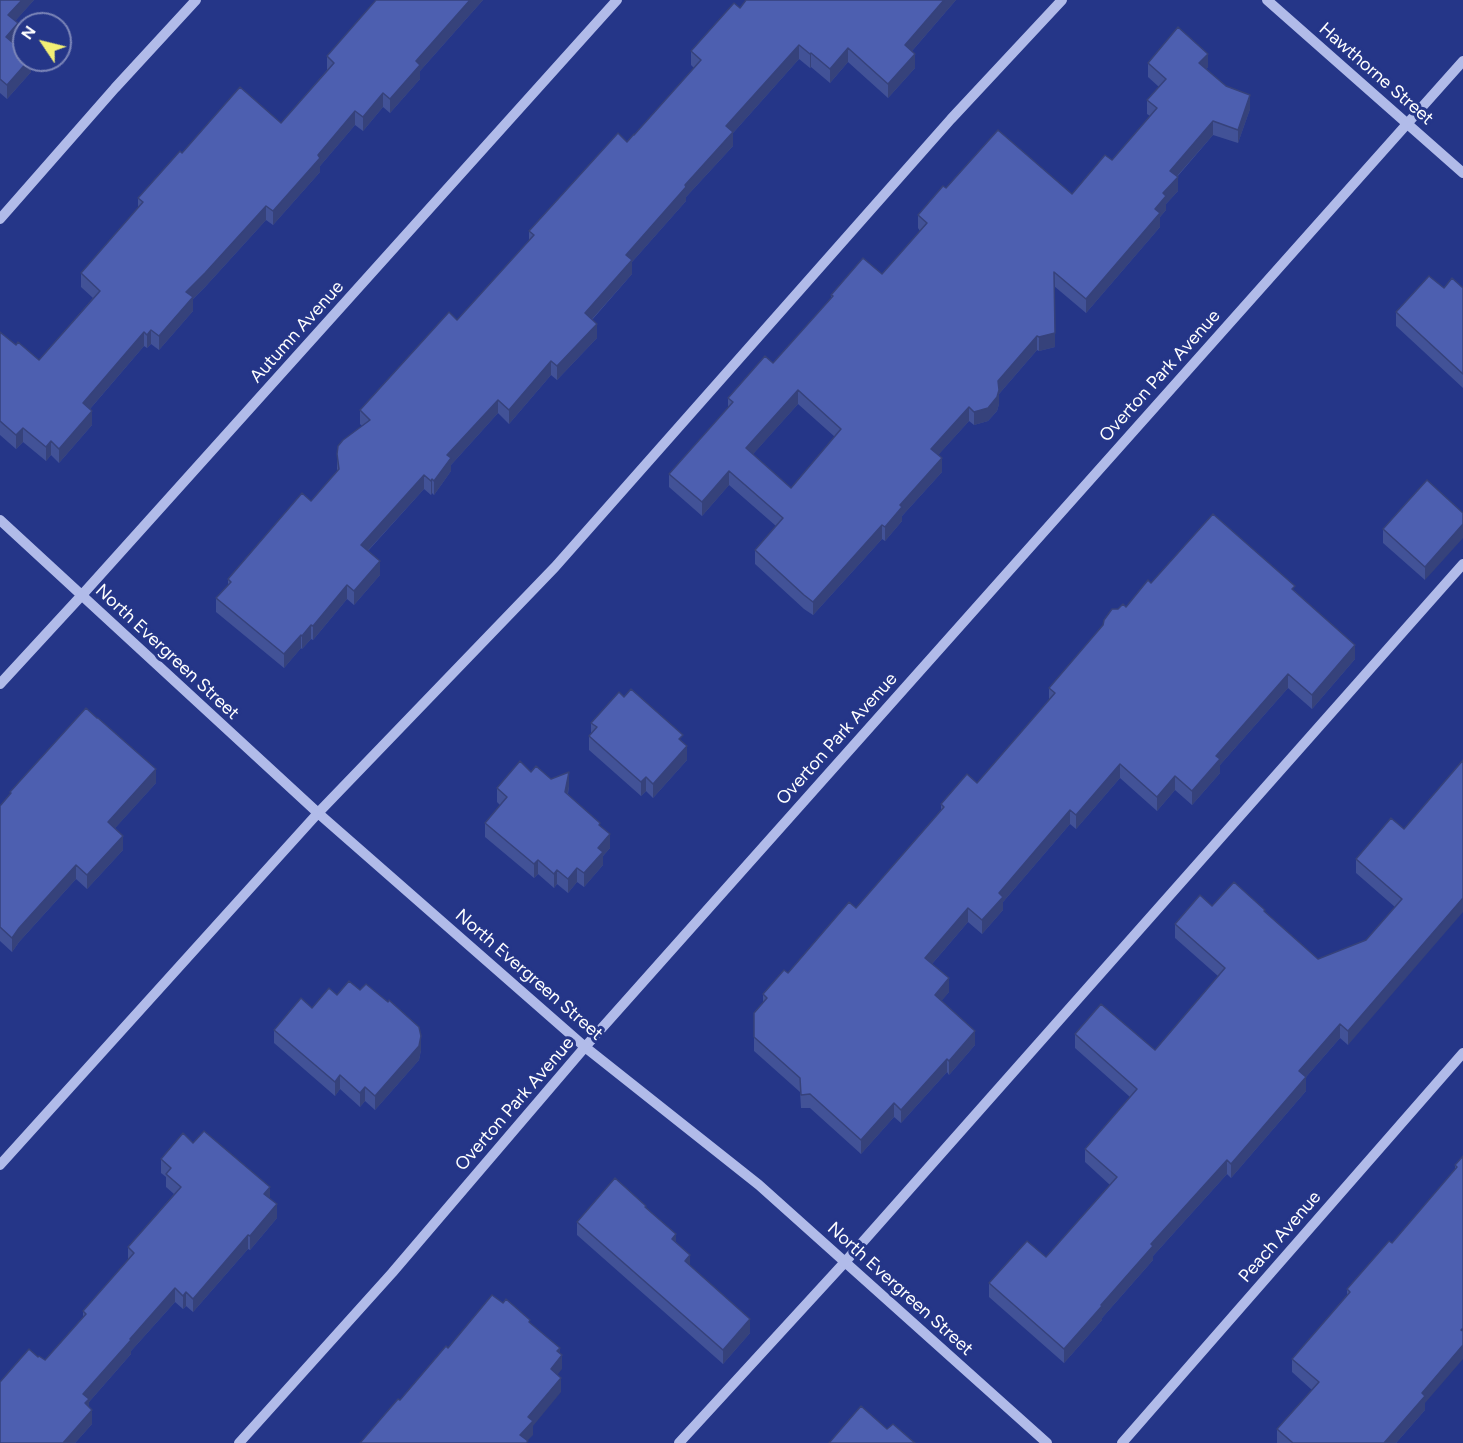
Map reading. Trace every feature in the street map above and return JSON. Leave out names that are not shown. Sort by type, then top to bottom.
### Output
[{"type":"street","points":[[0,219],[196,0]]},
{"type":"street","name":"Autumn Avenue","points":[[0,684],[617,0]]},
{"type":"street","points":[[0,1165],[318,813],[555,567],[944,127],[1062,0]]},
{"type":"street","name":"Hawthorne Street","points":[[1267,0],[1463,173]]},
{"type":"street","name":"Overton Park Avenue","points":[[238,1443],[392,1273],[585,1047],[1463,61]]},
{"type":"street","name":"North Evergreen Street","points":[[0,520],[318,813],[585,1047],[759,1185],[1047,1443]]},
{"type":"street","points":[[679,1443],[844,1262],[1463,564]]},
{"type":"street","name":"Peach Avenue","points":[[1122,1443],[1463,1053]]},
{"type":"building","points":[[0,0],[22,0],[8,15],[12,18],[12,30],[6,37],[12,42],[12,72],[18,72],[7,85],[0,79]]},
{"type":"building","points":[[376,0],[470,0],[416,61],[420,65],[390,99],[383,93],[363,117],[355,111],[318,155],[320,158],[273,211],[266,206],[186,292],[193,297],[159,336],[151,330],[147,335],[144,332],[83,403],[92,411],[59,449],[51,441],[46,447],[23,428],[16,435],[0,421],[0,332],[16,345],[18,342],[39,360],[100,291],[81,273],[143,202],[138,198],[180,151],[182,153],[240,87],[281,123],[334,63],[327,56]]},
{"type":"building","points":[[746,0],[944,0],[905,45],[915,54],[888,84],[848,48],[830,69],[799,45],[726,126],[733,132],[626,255],[632,260],[585,313],[597,324],[557,366],[551,361],[509,410],[498,400],[447,455],[451,458],[434,481],[424,475],[361,545],[380,561],[354,591],[347,585],[313,626],[311,625],[284,654],[216,598],[231,582],[228,579],[302,493],[311,501],[339,469],[338,446],[370,420],[360,410],[449,312],[457,320],[534,235],[529,231],[618,133],[627,142],[634,135],[701,60],[691,51],[734,3],[740,8]]},
{"type":"building","points":[[1178,27],[1208,54],[1199,63],[1226,86],[1250,95],[1238,130],[1213,121],[1170,171],[1178,177],[1163,193],[1166,196],[1155,209],[1160,213],[1086,299],[1054,272],[1055,333],[1037,336],[998,381],[997,397],[988,408],[974,412],[969,407],[931,449],[942,458],[900,505],[902,507],[885,527],[882,525],[813,602],[755,550],[783,518],[729,471],[702,502],[669,474],[733,402],[728,398],[765,356],[773,363],[833,296],[831,295],[863,258],[882,274],[927,223],[918,215],[943,186],[946,188],[998,130],[1072,194],[1105,155],[1112,160],[1157,108],[1147,100],[1166,79],[1148,63]],"holes":[[[798,390],[841,429],[791,488],[746,448]]]},
{"type":"building","points":[[1429,276],[1444,288],[1452,278],[1463,288],[1463,374],[1396,312]]},
{"type":"building","points":[[1427,480],[1463,513],[1463,524],[1425,567],[1383,529]]},
{"type":"building","points":[[1213,514],[1295,586],[1292,589],[1355,645],[1312,695],[1288,674],[1216,756],[1220,759],[1192,791],[1175,776],[1157,797],[1120,764],[1076,815],[1070,810],[999,893],[1003,897],[982,920],[968,908],[925,958],[949,978],[935,995],[975,1031],[901,1110],[894,1103],[861,1140],[810,1094],[801,1095],[800,1078],[754,1037],[754,1013],[767,998],[763,994],[784,970],[788,973],[849,902],[856,908],[944,807],[941,804],[967,774],[977,783],[1055,693],[1049,688],[1103,625],[1112,609],[1118,609],[1123,604],[1126,607],[1148,580],[1151,583]]},
{"type":"building","points":[[631,689],[683,735],[679,739],[687,746],[653,784],[646,777],[641,782],[589,736],[597,727],[591,723],[619,692],[624,697]]},
{"type":"building","points":[[86,708],[156,769],[108,822],[123,836],[87,875],[76,865],[12,938],[0,927],[0,806]]},
{"type":"building","points":[[1463,760],[1463,898],[1348,1031],[1340,1024],[1299,1071],[1306,1077],[1231,1164],[1227,1160],[1151,1244],[1153,1246],[1064,1349],[989,1283],[1027,1241],[1046,1257],[1117,1177],[1085,1149],[1137,1089],[1075,1034],[1101,1004],[1155,1050],[1225,968],[1175,924],[1200,895],[1212,906],[1234,882],[1318,959],[1366,940],[1402,899],[1356,859],[1391,818],[1404,829]]},
{"type":"building","points":[[520,761],[531,772],[536,766],[551,779],[569,772],[565,792],[610,834],[598,848],[603,852],[584,873],[577,868],[568,879],[557,870],[554,874],[538,860],[534,864],[485,823],[507,797],[497,788]]},
{"type":"building","points":[[349,981],[360,990],[366,984],[388,1002],[389,1000],[419,1027],[421,1036],[419,1046],[375,1096],[365,1087],[360,1093],[340,1075],[335,1082],[274,1030],[301,998],[312,1008],[329,988],[337,995]]},
{"type":"building","points":[[204,1131],[270,1187],[264,1194],[277,1204],[193,1299],[186,1292],[183,1296],[175,1288],[83,1394],[89,1399],[85,1403],[92,1410],[63,1443],[0,1443],[0,1382],[29,1349],[45,1360],[86,1314],[83,1311],[134,1253],[128,1247],[181,1187],[166,1174],[171,1168],[161,1159],[183,1133],[193,1143]]},
{"type":"building","points":[[1463,1156],[1463,1328],[1461,1330],[1463,1331],[1463,1345],[1422,1393],[1425,1396],[1384,1443],[1293,1443],[1277,1429],[1319,1382],[1292,1359],[1350,1292],[1347,1289],[1389,1241],[1392,1243],[1457,1167],[1455,1165]]},
{"type":"building","points":[[615,1178],[676,1234],[672,1239],[690,1255],[685,1261],[750,1319],[723,1350],[577,1222]]},
{"type":"building","points":[[492,1295],[503,1303],[506,1299],[560,1348],[557,1351],[562,1355],[551,1369],[561,1378],[528,1417],[533,1421],[520,1435],[528,1441],[526,1443],[360,1443],[446,1346],[448,1348]]},
{"type":"building","points":[[861,1406],[887,1429],[893,1424],[915,1443],[829,1443]]}]
